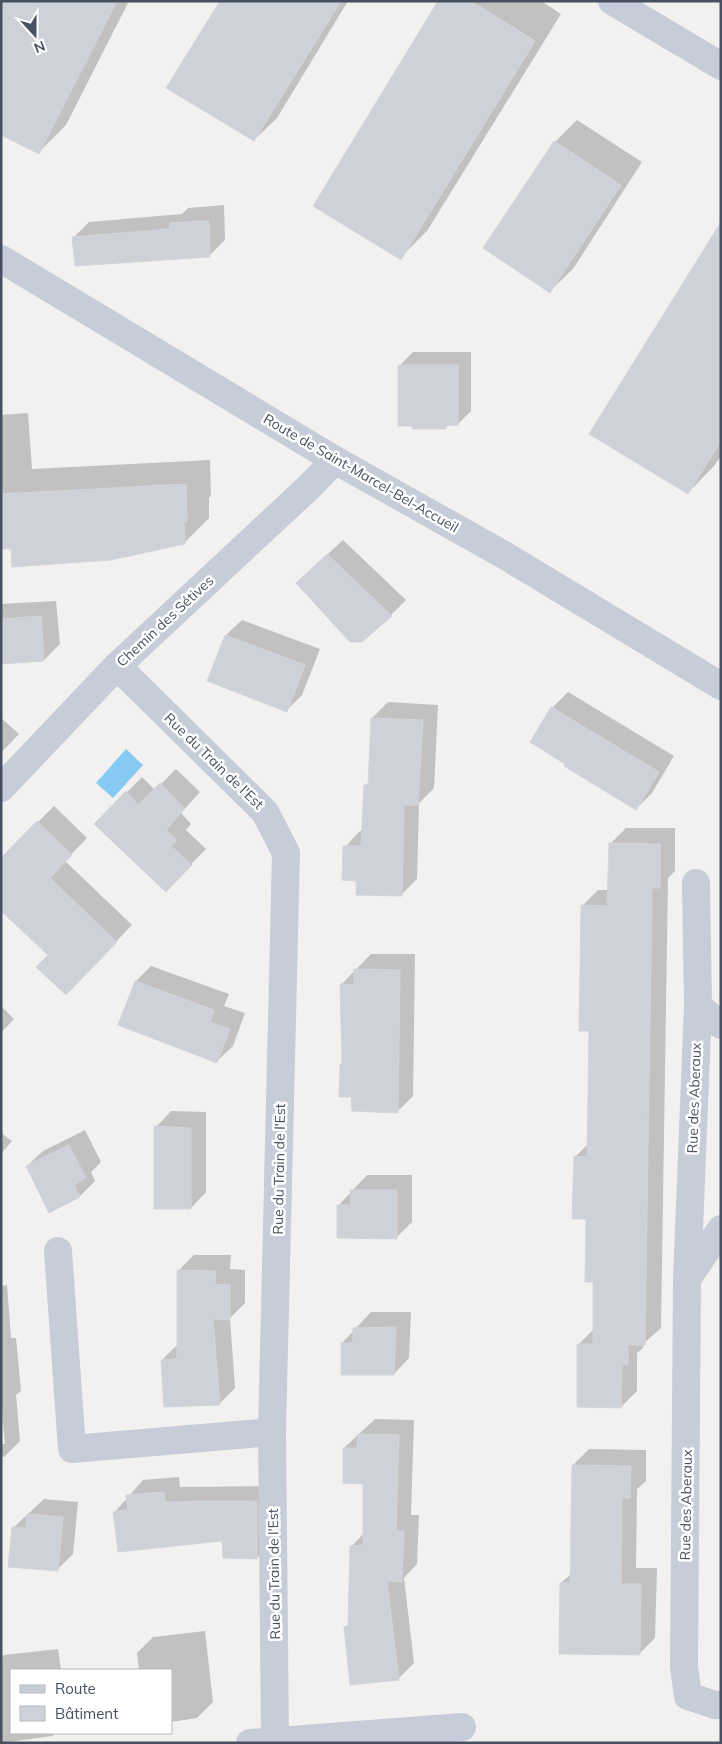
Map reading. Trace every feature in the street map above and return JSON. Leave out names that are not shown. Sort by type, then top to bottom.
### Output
[{"type":"street","points":[[612,1],[721,66]]},
{"type":"street","name":"Route de Saint-Marcel-Bel-Accueil","points":[[1,259],[335,460],[504,555],[721,686]]},
{"type":"street","name":"Chemin des Sétives","points":[[1,788],[117,666],[303,493],[335,460]]},
{"type":"street","name":"Rue du Train de l'Est","points":[[117,666],[265,812],[286,853],[263,1741]]},
{"type":"street","name":"Rue des Aberaux","points":[[696,883],[698,1006],[688,1280],[684,1667],[688,1696],[715,1706],[721,1705]]},
{"type":"street","points":[[698,1006],[721,1025]]},
{"type":"street","points":[[688,1280],[721,1229]]},
{"type":"street","points":[[58,1251],[72,1449],[272,1432]]},
{"type":"street","points":[[263,1741],[462,1727]]},
{"type":"water","points":[[126,749],[143,765],[113,798],[96,783]]},
{"type":"building","points":[[1,1],[117,1],[39,154],[1,135]]},
{"type":"building","points":[[220,1],[341,1],[254,141],[166,88]]},
{"type":"building","points":[[438,1],[471,1],[535,41],[401,260],[313,206]]},
{"type":"building","points":[[554,141],[621,185],[550,293],[483,248]]},
{"type":"building","points":[[209,221],[210,257],[75,266],[72,237],[170,229],[170,223]]},
{"type":"building","points":[[721,222],[721,441],[688,494],[589,434]]},
{"type":"building","points":[[398,365],[458,365],[458,425],[446,426],[446,429],[412,429],[412,426],[398,426]]},
{"type":"building","points":[[186,484],[187,522],[184,522],[185,544],[111,560],[12,567],[11,549],[1,549],[1,494]]},
{"type":"building","points":[[327,554],[392,616],[362,642],[350,642],[296,583]]},
{"type":"building","points":[[41,616],[44,661],[1,664],[1,619]]},
{"type":"building","points":[[225,635],[305,665],[287,712],[207,681]]},
{"type":"building","points":[[551,707],[659,772],[636,810],[564,766],[565,764],[530,742]]},
{"type":"building","points":[[371,718],[423,720],[418,805],[404,805],[402,896],[356,895],[356,881],[342,880],[343,846],[361,846],[364,785],[368,785]]},
{"type":"building","points":[[160,783],[185,809],[166,830],[177,840],[171,846],[192,865],[166,892],[94,824],[126,791],[138,805]]},
{"type":"building","points":[[37,821],[72,855],[50,878],[117,942],[66,995],[36,967],[48,955],[1,911],[1,858]]},
{"type":"building","points":[[609,843],[660,844],[660,888],[652,888],[645,1345],[628,1345],[628,1365],[622,1364],[621,1408],[577,1407],[577,1344],[593,1344],[593,1282],[585,1282],[586,1219],[572,1219],[574,1156],[587,1157],[589,1031],[579,1031],[581,905],[607,906]]},
{"type":"building","points":[[354,969],[400,970],[398,1113],[352,1111],[351,1097],[339,1097],[340,1064],[342,1064],[340,984],[354,985]]},
{"type":"building","points":[[135,981],[214,1010],[210,1022],[230,1029],[217,1063],[118,1025]]},
{"type":"building","points":[[154,1126],[191,1128],[191,1209],[154,1209]]},
{"type":"building","points":[[69,1145],[86,1178],[74,1185],[80,1197],[49,1213],[26,1166]]},
{"type":"building","points":[[350,1190],[397,1190],[397,1239],[337,1238],[337,1205],[351,1205]]},
{"type":"building","points":[[177,1270],[216,1271],[215,1284],[230,1285],[230,1320],[213,1319],[220,1405],[164,1407],[161,1360],[177,1359]]},
{"type":"building","points":[[396,1327],[394,1375],[341,1375],[341,1343],[353,1343],[353,1328]]},
{"type":"building","points":[[358,1434],[399,1435],[396,1531],[404,1531],[402,1582],[387,1581],[399,1680],[350,1685],[344,1627],[348,1626],[350,1546],[363,1545],[363,1484],[343,1483],[343,1448],[357,1448]]},
{"type":"building","points":[[572,1465],[631,1466],[630,1498],[622,1498],[621,1584],[641,1584],[640,1655],[559,1654],[560,1583],[570,1583]]},
{"type":"building","points":[[164,1492],[165,1502],[257,1501],[257,1559],[223,1558],[222,1541],[118,1552],[113,1512],[128,1510],[126,1495]]},
{"type":"building","points":[[27,1514],[63,1517],[58,1571],[8,1567],[12,1527],[26,1528]]}]
